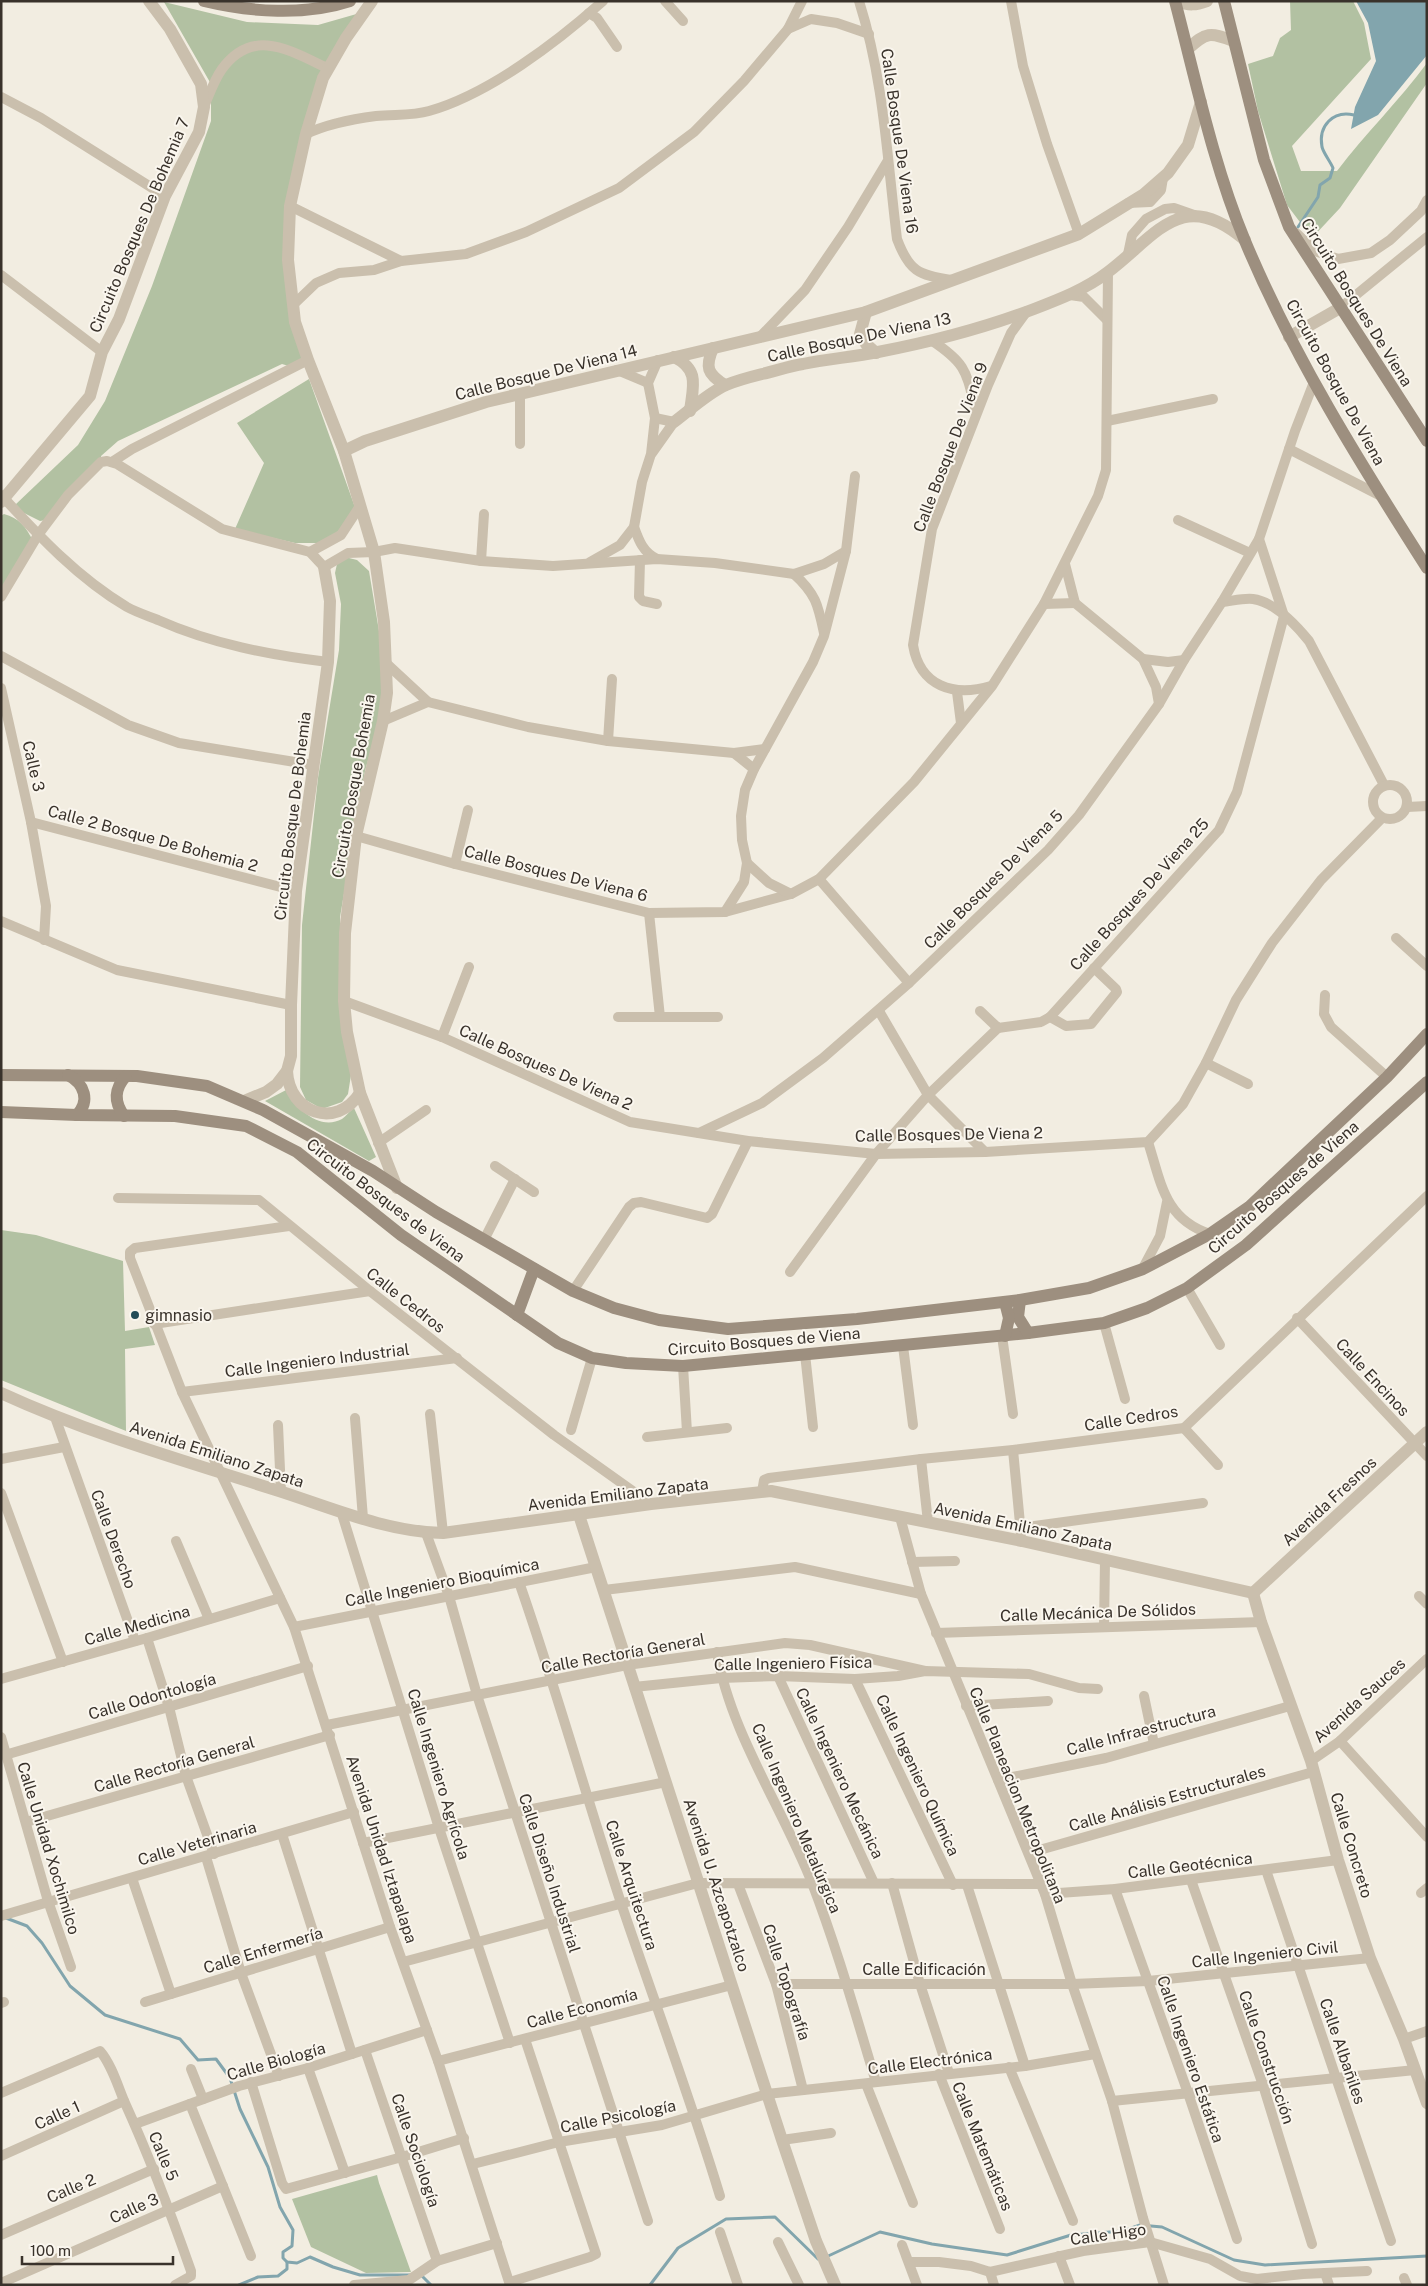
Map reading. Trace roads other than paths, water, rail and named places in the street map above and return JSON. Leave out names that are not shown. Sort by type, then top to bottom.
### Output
[{"type":"main road","points":[[204,1],[255,10],[333,7],[350,1]]},
{"type":"main road","name":"Circuito Bosque De Viena","points":[[1177,1],[1200,102],[1245,240],[1289,338],[1381,496],[1427,568]]},
{"type":"main road","name":"Circuito Bosques De Viena","points":[[1224,1],[1264,160],[1289,227],[1427,440]]},
{"type":"main road","name":"Circuito Bosques de Viena","points":[[1,1075],[126,1076],[207,1086],[244,1101],[373,1171],[397,1188],[484,1240],[574,1291],[614,1308],[659,1320],[728,1329],[857,1319],[1020,1300],[1089,1288],[1143,1268],[1210,1234],[1249,1207],[1387,1077],[1427,1034]]},
{"type":"main road","points":[[68,1076],[75,1078],[83,1089],[84,1103],[77,1115]]},
{"type":"main road","points":[[124,1116],[119,1109],[116,1091],[126,1076]]},
{"type":"main road","name":"Circuito Bosques de Viena","points":[[1,1112],[175,1116],[246,1126],[297,1152],[400,1235],[558,1343],[592,1358],[626,1364],[683,1366],[1004,1336],[1104,1323],[1147,1308],[1187,1288],[1246,1245],[1427,1082]]},
{"type":"main road","points":[[517,1315],[534,1269]]},
{"type":"main road","points":[[1020,1300],[1018,1317],[1028,1333]]},
{"type":"main road","points":[[1004,1336],[1009,1318],[1005,1302]]},
{"type":"street","name":"Circuito Bosques De Bohemia 7","points":[[2,499],[90,396],[102,352],[119,319],[165,196],[199,132],[204,107],[201,84],[170,29],[149,1]]},
{"type":"street","points":[[293,305],[288,260],[290,206],[306,134],[328,68],[372,1]]},
{"type":"street","points":[[306,134],[358,119],[429,111],[471,95],[528,60],[589,14],[603,1]]},
{"type":"street","points":[[665,1],[682,21]]},
{"type":"street","points":[[293,305],[316,283],[339,273],[374,270],[400,261],[466,254],[526,232],[619,188],[694,132],[744,80],[788,29],[802,1]]},
{"type":"street","name":"Calle Bosque De Viena 16","points":[[859,1],[870,34],[882,94],[887,162],[897,239],[905,261],[927,277],[954,281]]},
{"type":"street","points":[[1011,1],[1023,66],[1047,144],[1079,234]]},
{"type":"street","points":[[1177,1],[1186,5],[1196,5],[1207,1]]},
{"type":"street","points":[[589,14],[596,18],[617,47]]},
{"type":"street","points":[[788,29],[811,19],[837,23],[870,34]]},
{"type":"street","points":[[1188,49],[1206,35],[1215,34],[1233,41]]},
{"type":"street","points":[[204,107],[221,70],[238,50],[261,44],[288,50],[328,68]]},
{"type":"street","points":[[1,97],[41,118],[165,196]]},
{"type":"street","name":"Calle Bosque De Viena 13","points":[[759,338],[866,312],[1079,234],[1162,184],[1188,145],[1200,102]]},
{"type":"street","points":[[759,338],[805,290],[848,226],[887,162]]},
{"type":"street","points":[[1128,203],[1142,204],[1150,202],[1162,184]]},
{"type":"street","points":[[1162,184],[1164,201],[1174,208],[1228,225],[1245,240]]},
{"type":"street","points":[[1289,227],[1315,251],[1338,259],[1371,253],[1424,215],[1427,200]]},
{"type":"street","points":[[1142,204],[1147,210],[1146,219]]},
{"type":"street","points":[[290,206],[400,261]]},
{"type":"street","points":[[1128,254],[1132,236],[1146,219],[1165,209],[1174,208]]},
{"type":"street","name":"Calle Bosque De Viena 13","points":[[651,454],[674,422],[725,385],[802,364],[876,353],[931,340],[1027,311],[1070,295],[1108,272],[1128,254],[1172,221],[1194,215]]},
{"type":"street","points":[[1289,338],[1340,308],[1425,241]]},
{"type":"street","name":"Calle Bosques De Viena 6","points":[[356,836],[455,864],[649,913],[725,912],[791,894],[818,879],[914,782],[992,686],[1044,604],[1098,496],[1106,470],[1108,272]]},
{"type":"street","points":[[1,275],[102,352]]},
{"type":"street","points":[[1070,295],[1084,298],[1107,320]]},
{"type":"street","name":"Circuito Bosque Bohemia","points":[[293,305],[296,322],[308,360],[344,451],[374,552],[387,664],[387,692],[383,721],[356,836],[345,934],[344,1000],[347,1032],[360,1093],[397,1188]]},
{"type":"street","name":"Calle Bosque De Viena 9","points":[[957,692],[940,686],[926,675],[916,660],[914,645],[932,529],[976,412],[1011,333],[1027,311]]},
{"type":"street","points":[[866,312],[860,334],[866,344],[876,353]]},
{"type":"street","name":"Calle Bosque De Viena 14","points":[[344,451],[365,441],[486,402],[658,360],[759,338]]},
{"type":"street","points":[[931,340],[950,353],[966,370],[976,412]]},
{"type":"street","points":[[713,348],[708,361],[709,369],[713,378],[725,385]]},
{"type":"street","points":[[674,357],[686,363],[691,372],[693,386],[690,411]]},
{"type":"street","points":[[112,462],[132,449],[308,360]]},
{"type":"street","points":[[587,564],[620,546],[634,527],[642,482],[651,454],[655,418],[648,383],[658,360]]},
{"type":"street","points":[[616,370],[648,383]]},
{"type":"street","name":"Calle Bosques De Viena 5","points":[[699,1133],[762,1103],[823,1058],[909,983],[1048,850],[1079,815],[1160,704],[1184,660],[1259,540],[1289,449],[1314,382]]},
{"type":"street","points":[[520,394],[520,444]]},
{"type":"street","points":[[1107,421],[1213,400]]},
{"type":"street","points":[[655,418],[674,422]]},
{"type":"street","points":[[1289,449],[1381,496]]},
{"type":"street","points":[[1,597],[38,535],[62,502],[101,462],[112,462],[222,529],[310,552],[324,567],[348,553],[374,552],[388,548],[406,548],[481,561],[553,566],[657,559],[794,574],[824,564],[846,551]]},
{"type":"street","points":[[725,912],[741,890],[747,863],[742,840],[741,816],[745,790],[754,769],[813,662],[824,636],[846,551],[855,476]]},
{"type":"street","points":[[2,499],[82,575],[136,611],[187,633],[254,651],[328,662]]},
{"type":"street","points":[[310,552],[341,535],[360,506]]},
{"type":"street","points":[[481,561],[484,514]]},
{"type":"street","points":[[1178,520],[1250,553]]},
{"type":"street","points":[[634,527],[648,555],[657,559]]},
{"type":"street","points":[[1259,540],[1284,616]]},
{"type":"street","points":[[640,560],[639,597],[643,602],[657,604]]},
{"type":"street","points":[[1065,564],[1075,604],[1143,659],[1156,688],[1160,704]]},
{"type":"street","name":"Circuito Bosque De Bohemia","points":[[287,1071],[291,1056],[291,1005],[296,891],[328,662],[330,601],[324,567]]},
{"type":"street","points":[[794,574],[815,596],[824,636]]},
{"type":"street","points":[[1222,602],[1253,599],[1263,602],[1284,616],[1300,630],[1309,642],[1384,786]]},
{"type":"street","points":[[1044,604],[1075,604]]},
{"type":"street","name":"Calle Bosques De Viena 25","points":[[1050,1017],[1211,839],[1224,821],[1237,792],[1284,616]]},
{"type":"street","points":[[1,656],[128,725],[179,743],[313,766]]},
{"type":"street","points":[[1143,659],[1168,662],[1184,660]]},
{"type":"street","points":[[387,664],[428,702],[528,727],[608,741],[734,753],[765,750]]},
{"type":"street","points":[[608,741],[612,679]]},
{"type":"street","points":[[961,724],[957,692],[976,691],[992,686]]},
{"type":"street","name":"Calle 3","points":[[1,688],[31,822],[46,906],[44,940]]},
{"type":"street","points":[[383,721],[428,702]]},
{"type":"street","points":[[734,753],[754,769]]},
{"type":"street","points":[[1392,785],[1399,787],[1407,799],[1407,807],[1404,813],[1397,818],[1382,818],[1375,811],[1372,801],[1376,791],[1384,786],[1392,785]]},
{"type":"street","points":[[1407,807],[1427,806]]},
{"type":"street","points":[[455,864],[468,810]]},
{"type":"street","points":[[1210,1234],[1188,1224],[1167,1202],[1148,1142],[1183,1104],[1236,1000],[1272,942],[1321,880],[1382,818]]},
{"type":"street","name":"Calle 2 Bosque De Bohemia 2","points":[[31,822],[296,891]]},
{"type":"street","points":[[747,863],[768,883],[791,894]]},
{"type":"street","points":[[818,879],[909,983]]},
{"type":"street","points":[[649,913],[660,1017]]},
{"type":"street","points":[[1,921],[117,970],[291,1005]]},
{"type":"street","points":[[1396,938],[1427,966]]},
{"type":"street","points":[[442,1037],[469,967]]},
{"type":"street","points":[[790,1272],[876,1154],[928,1095],[998,1028],[1041,1022],[1050,1017],[1066,1026],[1091,1024],[1117,992],[1094,968]]},
{"type":"street","points":[[1325,995],[1324,1014],[1331,1027],[1387,1077]]},
{"type":"street","name":"Calle Bosques De Viena 2","points":[[344,1000],[442,1037],[630,1122],[748,1141],[876,1154],[985,1152],[1148,1142]]},
{"type":"street","points":[[879,1011],[928,1095],[985,1152]]},
{"type":"street","points":[[980,1012],[998,1028]]},
{"type":"street","points":[[618,1017],[718,1017]]},
{"type":"street","points":[[1206,1062],[1248,1084]]},
{"type":"street","points":[[287,1071],[288,1083],[292,1094],[300,1104],[310,1110],[334,1113],[345,1109],[355,1101],[360,1093]]},
{"type":"street","points":[[244,1101],[266,1092],[278,1084],[287,1071]]},
{"type":"street","points":[[378,1143],[426,1110]]},
{"type":"street","points":[[574,1291],[629,1207],[634,1203],[640,1202],[707,1218],[712,1214],[748,1141]]},
{"type":"street","points":[[495,1166],[534,1192]]},
{"type":"street","points":[[484,1240],[515,1179]]},
{"type":"street","name":"Calle Cedros","points":[[118,1198],[254,1199],[262,1202],[370,1291],[554,1435],[651,1504]]},
{"type":"street","name":"Calle Cedros","points":[[762,1492],[764,1480],[769,1478],[1184,1428],[1297,1318],[1426,1198]]},
{"type":"street","points":[[1143,1268],[1157,1245],[1167,1202]]},
{"type":"street","name":"Avenida Unidad Iztapalapa","points":[[289,1226],[135,1248],[130,1252],[130,1258],[154,1324],[182,1392],[294,1627],[327,1725],[390,1927],[473,2164],[510,2283]]},
{"type":"street","points":[[1187,1288],[1220,1345]]},
{"type":"street","points":[[154,1324],[370,1291]]},
{"type":"street","name":"Calle Encinos","points":[[1297,1318],[1427,1456]]},
{"type":"street","points":[[1104,1323],[1125,1399]]},
{"type":"street","points":[[1004,1336],[1013,1414]]},
{"type":"street","points":[[903,1346],[914,1425]]},
{"type":"street","points":[[805,1354],[814,1427]]},
{"type":"street","name":"Calle Ingeniero Industrial","points":[[182,1392],[457,1358]]},
{"type":"street","points":[[571,1430],[592,1358]]},
{"type":"street","points":[[683,1366],[687,1432]]},
{"type":"street","name":"Avenida Emiliano Zapata","points":[[1,1392],[54,1417],[342,1514],[426,1533],[443,1533],[651,1504],[771,1491],[1022,1541],[1253,1593]]},
{"type":"street","points":[[430,1414],[443,1533]]},
{"type":"street","name":"Calle Derecho","points":[[54,1417],[135,1641]]},
{"type":"street","points":[[355,1418],[363,1518]]},
{"type":"street","points":[[278,1425],[281,1492]]},
{"type":"street","points":[[647,1437],[727,1428]]},
{"type":"street","points":[[1184,1428],[1218,1466]]},
{"type":"street","name":"Avenida Fresnos","points":[[1253,1593],[1427,1432]]},
{"type":"street","points":[[1,1459],[64,1447]]},
{"type":"street","points":[[1013,1450],[1022,1541]]},
{"type":"street","points":[[921,1459],[928,1522]]},
{"type":"street","points":[[1,1493],[63,1662]]},
{"type":"street","points":[[1020,1528],[1203,1503]]},
{"type":"street","name":"Calle Ingeniero Agrícola","points":[[342,1514],[374,1611],[402,1710],[439,1828],[510,2043]]},
{"type":"street","name":"Avenida U. Azcapotzalco","points":[[579,1515],[782,2140],[816,2241],[835,2285]]},
{"type":"street","name":"Calle Planeacion Metropolitana","points":[[900,1517],[921,1594],[951,1671],[1043,1889],[1072,1984],[1112,2101],[1143,2218],[1164,2285]]},
{"type":"street","name":"Calle Diseño Industrial","points":[[426,1533],[449,1596],[477,1695],[514,1812],[648,2222]]},
{"type":"street","points":[[176,1542],[209,1619]]},
{"type":"street","points":[[1104,1627],[1105,1560]]},
{"type":"street","points":[[912,1562],[956,1561]]},
{"type":"street","name":"Calle Ingeniero Bioquímica","points":[[294,1627],[596,1567]]},
{"type":"street","points":[[604,1590],[795,1567],[921,1594]]},
{"type":"street","name":"Calle Arquitectura","points":[[519,1582],[553,1680],[622,1904],[695,2115],[720,2196]]},
{"type":"street","name":"Calle Concreto","points":[[1253,1593],[1261,1622],[1312,1767],[1338,1860],[1370,1958],[1404,2039],[1427,2103]]},
{"type":"street","name":"Calle Medicina","points":[[1,1679],[280,1598]]},
{"type":"street","name":"Calle Mecánica De Sólidos","points":[[936,1632],[1261,1622]]},
{"type":"street","points":[[147,1638],[169,1707],[186,1776],[210,1855],[241,1973],[278,2076]]},
{"type":"street","name":"Calle Rectoría General","points":[[327,1725],[627,1665],[797,1643],[925,1671]]},
{"type":"street","name":"Calle Ingeniero Metalúrgica","points":[[717,1652],[721,1678],[746,1739],[812,1882],[847,1984],[876,2082]]},
{"type":"street","name":"Avenida Sauces","points":[[1312,1767],[1427,1659]]},
{"type":"street","name":"Calle Odontología","points":[[5,1755],[308,1666]]},
{"type":"street","name":"Calle Ingeniero Física","points":[[634,1687],[721,1678],[778,1676],[856,1679],[898,1676],[925,1671],[951,1671],[1029,1674],[1079,1688],[1098,1690]]},
{"type":"street","name":"Calle Ingeniero Mecánica","points":[[778,1676],[874,1883]]},
{"type":"street","name":"Calle Ingeniero Química","points":[[856,1679],[953,1885]]},
{"type":"street","points":[[1144,1696],[1154,1744]]},
{"type":"street","points":[[966,1706],[1048,1701]]},
{"type":"street","name":"Calle Infraestructura","points":[[998,1780],[1106,1758],[1290,1706]]},
{"type":"street","name":"Calle Rectoría General","points":[[26,1822],[330,1735]]},
{"type":"street","name":"Calle Unidad Xochimilco","points":[[1,1737],[48,1901],[71,1967]]},
{"type":"street","points":[[1340,1741],[1427,1837]]},
{"type":"street","name":"Calle Análisis Estructurales","points":[[1029,1853],[1312,1767]]},
{"type":"street","points":[[363,1843],[666,1782]]},
{"type":"street","name":"Calle Veterinaria","points":[[6,1915],[48,1901],[354,1812]]},
{"type":"street","points":[[282,1834],[352,2054]]},
{"type":"street","name":"Calle Geotécnica","points":[[403,1962],[698,1883],[892,1883],[1115,1890],[1338,1860]]},
{"type":"street","name":"Calle Albañiles","points":[[1266,1870],[1390,2241]]},
{"type":"street","points":[[132,1878],[171,1994]]},
{"type":"street","name":"Calle Construcción","points":[[1191,1880],[1222,1973],[1263,2085],[1312,2244]]},
{"type":"street","points":[[892,1883],[944,2073]]},
{"type":"street","name":"Calle Topografía","points":[[738,1884],[776,1984],[803,2090]]},
{"type":"street","points":[[967,1885],[1025,2066]]},
{"type":"street","name":"Calle Ingeniero Estática","points":[[1115,1890],[1188,2093],[1236,2240]]},
{"type":"street","name":"Calle Enfermería","points":[[145,2002],[390,1927]]},
{"type":"street","name":"Calle Ingeniero Civil","points":[[1072,1984],[1148,1980],[1370,1958]]},
{"type":"street","name":"Calle Edificación","points":[[776,1984],[1072,1984]]},
{"type":"street","name":"Calle Economía","points":[[438,2061],[732,1985]]},
{"type":"street","name":"Calle Biología","points":[[135,2124],[251,2082],[308,2068],[427,2030]]},
{"type":"street","points":[[1404,2039],[1427,2031]]},
{"type":"street","points":[[510,2283],[590,2258],[596,2254],[525,2038]]},
{"type":"street","name":"Calle Sociología","points":[[365,2050],[437,2261]]},
{"type":"street","name":"Calle 5","points":[[1,2093],[100,2052],[135,2124],[170,2209],[191,2276],[175,2285]]},
{"type":"street","name":"Calle Electrónica","points":[[767,2094],[866,2084],[944,2073],[1025,2066],[1096,2054]]},
{"type":"street","points":[[1009,2067],[1073,2222]]},
{"type":"street","points":[[308,2068],[345,2173]]},
{"type":"street","points":[[191,2069],[203,2099]]},
{"type":"street","points":[[1112,2101],[1415,2070]]},
{"type":"street","name":"Calle Matemáticas","points":[[944,2073],[1000,2229]]},
{"type":"street","points":[[251,2082],[282,2183],[286,2189],[464,2138]]},
{"type":"street","points":[[866,2084],[914,2202]]},
{"type":"street","name":"Calle Psicología","points":[[473,2164],[559,2142],[662,2125],[767,2094]]},
{"type":"street","name":"Calle 1","points":[[1,2156],[124,2101]]},
{"type":"street","points":[[190,2104],[251,2256]]},
{"type":"street","points":[[782,2140],[831,2133]]},
{"type":"street","name":"Calle 2","points":[[1,2235],[154,2169]]},
{"type":"street","name":"Calle 3","points":[[1,2283],[223,2186]]},
{"type":"street","points":[[720,2232],[738,2285]]},
{"type":"street","points":[[778,2242],[799,2285]]},
{"type":"street","name":"Calle Higo","points":[[908,2262],[939,2262],[963,2265],[990,2272],[1059,2256],[1150,2242],[1210,2260],[1242,2280],[1368,2271]]},
{"type":"street","points":[[355,2285],[409,2280],[437,2261],[497,2243]]},
{"type":"street","points":[[902,2245],[917,2285]]},
{"type":"street","points":[[1059,2256],[1070,2285]]},
{"type":"street","points":[[990,2272],[994,2285]]},
{"type":"street","points":[[1325,2273],[1329,2285]]},
{"type":"water","points":[[1356,1],[1427,1],[1427,55],[1378,115],[1351,129],[1355,107],[1376,61],[1368,23]]},
{"type":"waterway","points":[[1298,227],[1318,197],[1320,185],[1330,178],[1333,168],[1322,147],[1322,132],[1334,117],[1346,114],[1354,115]]},
{"type":"waterway","points":[[6,1918],[27,1926],[42,1943],[70,1986],[105,2015],[180,2039],[198,2060],[216,2059],[230,2078],[240,2109],[268,2167],[280,2207],[293,2230],[292,2246],[283,2252],[283,2258],[287,2262],[297,2263],[310,2257],[333,2267],[360,2275],[413,2275]]},
{"type":"waterway","points":[[650,2285],[678,2248],[726,2219],[775,2217],[818,2259]]},
{"type":"waterway","points":[[826,2257],[880,2232],[932,2244],[1007,2255],[1071,2235],[1123,2231],[1140,2225],[1162,2227],[1234,2260],[1265,2265],[1427,2256]]},
{"type":"waterway","points":[[239,2285],[258,2277],[278,2276],[287,2269],[287,2262]]},
{"type":"waterway","points":[[421,2275],[431,2285]]},
{"type":"place","name":"gimnasio","points":[[135,1315]]}]
